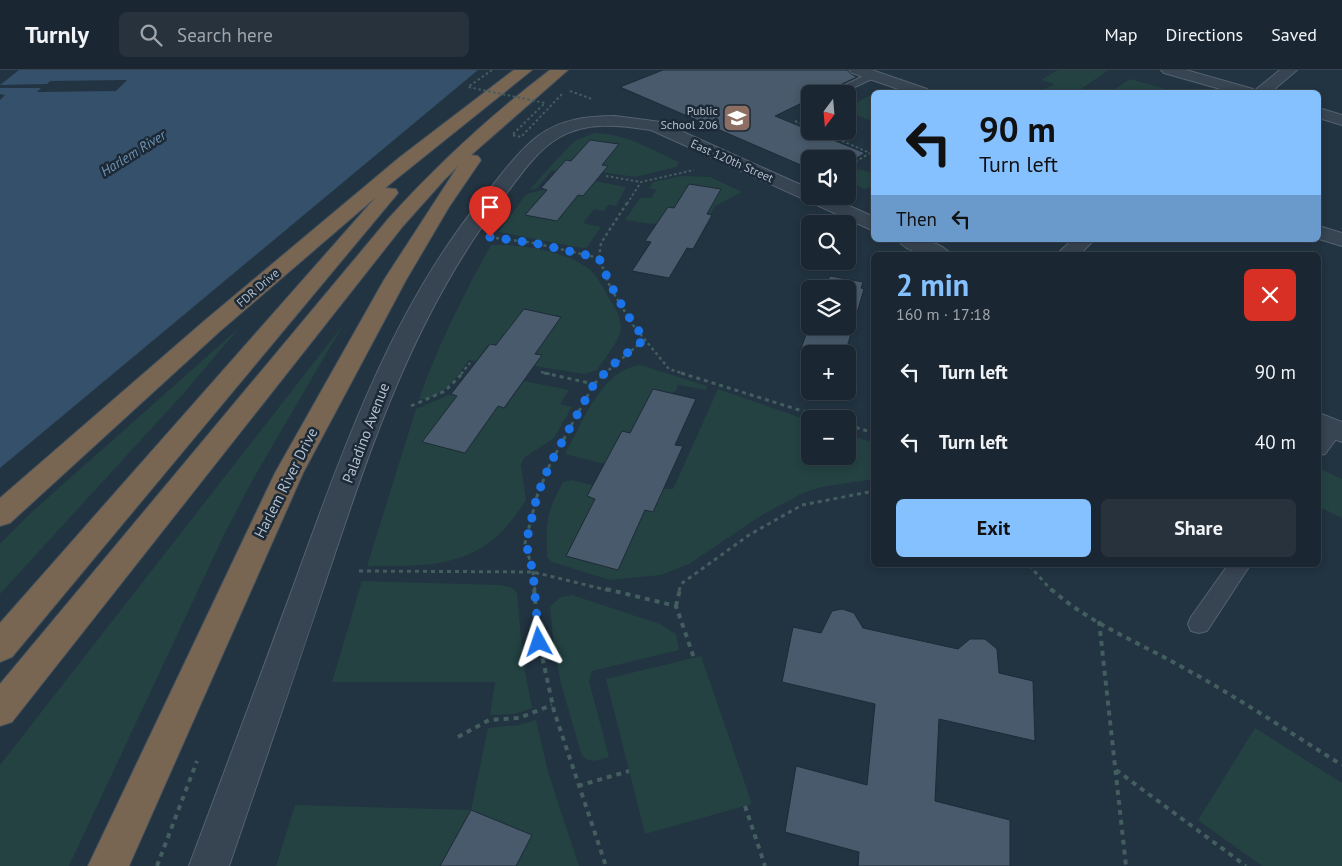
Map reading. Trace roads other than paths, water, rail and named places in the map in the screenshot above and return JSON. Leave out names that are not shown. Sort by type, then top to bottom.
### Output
[{"type":"highway","name":"FDR Drive","points":[[0,515],[211,328],[445,130],[524,70]]},
{"type":"highway","points":[[0,710],[396,222],[438,175],[560,70]]},
{"type":"highway","name":"Harlem River Drive","points":[[108,866],[165,746],[270,512],[298,456],[418,241],[440,205],[501,121]]},
{"type":"highway","points":[[0,647],[445,130]]},
{"type":"street","points":[[1169,70],[1240,90]]},
{"type":"street","points":[[1264,90],[1289,70]]},
{"type":"street","points":[[864,73],[915,90]]},
{"type":"street","points":[[1321,114],[1342,120]]},
{"type":"street","name":"Paladino Avenue","points":[[210,866],[364,434],[396,357],[446,262],[490,200],[532,151],[550,136],[566,128],[600,120],[623,121],[655,126]]},
{"type":"street","name":"East 120th Street","points":[[655,126],[801,192]]},
{"type":"street","name":"East 120th Street","points":[[830,205],[871,224]]},
{"type":"street","points":[[1321,233],[1342,240]]},
{"type":"street","points":[[912,242],[934,252]]},
{"type":"street","points":[[1070,252],[1082,242]]},
{"type":"lane","points":[[845,85],[864,73]]},
{"type":"lane","points":[[1200,624],[1239,567]]},
{"type":"water","name":"Harlem River","points":[[19,70],[478,70],[0,468],[0,100],[5,95],[0,94],[0,85]]},
{"type":"place","name":"Public School 206","points":[[737,118]]}]
